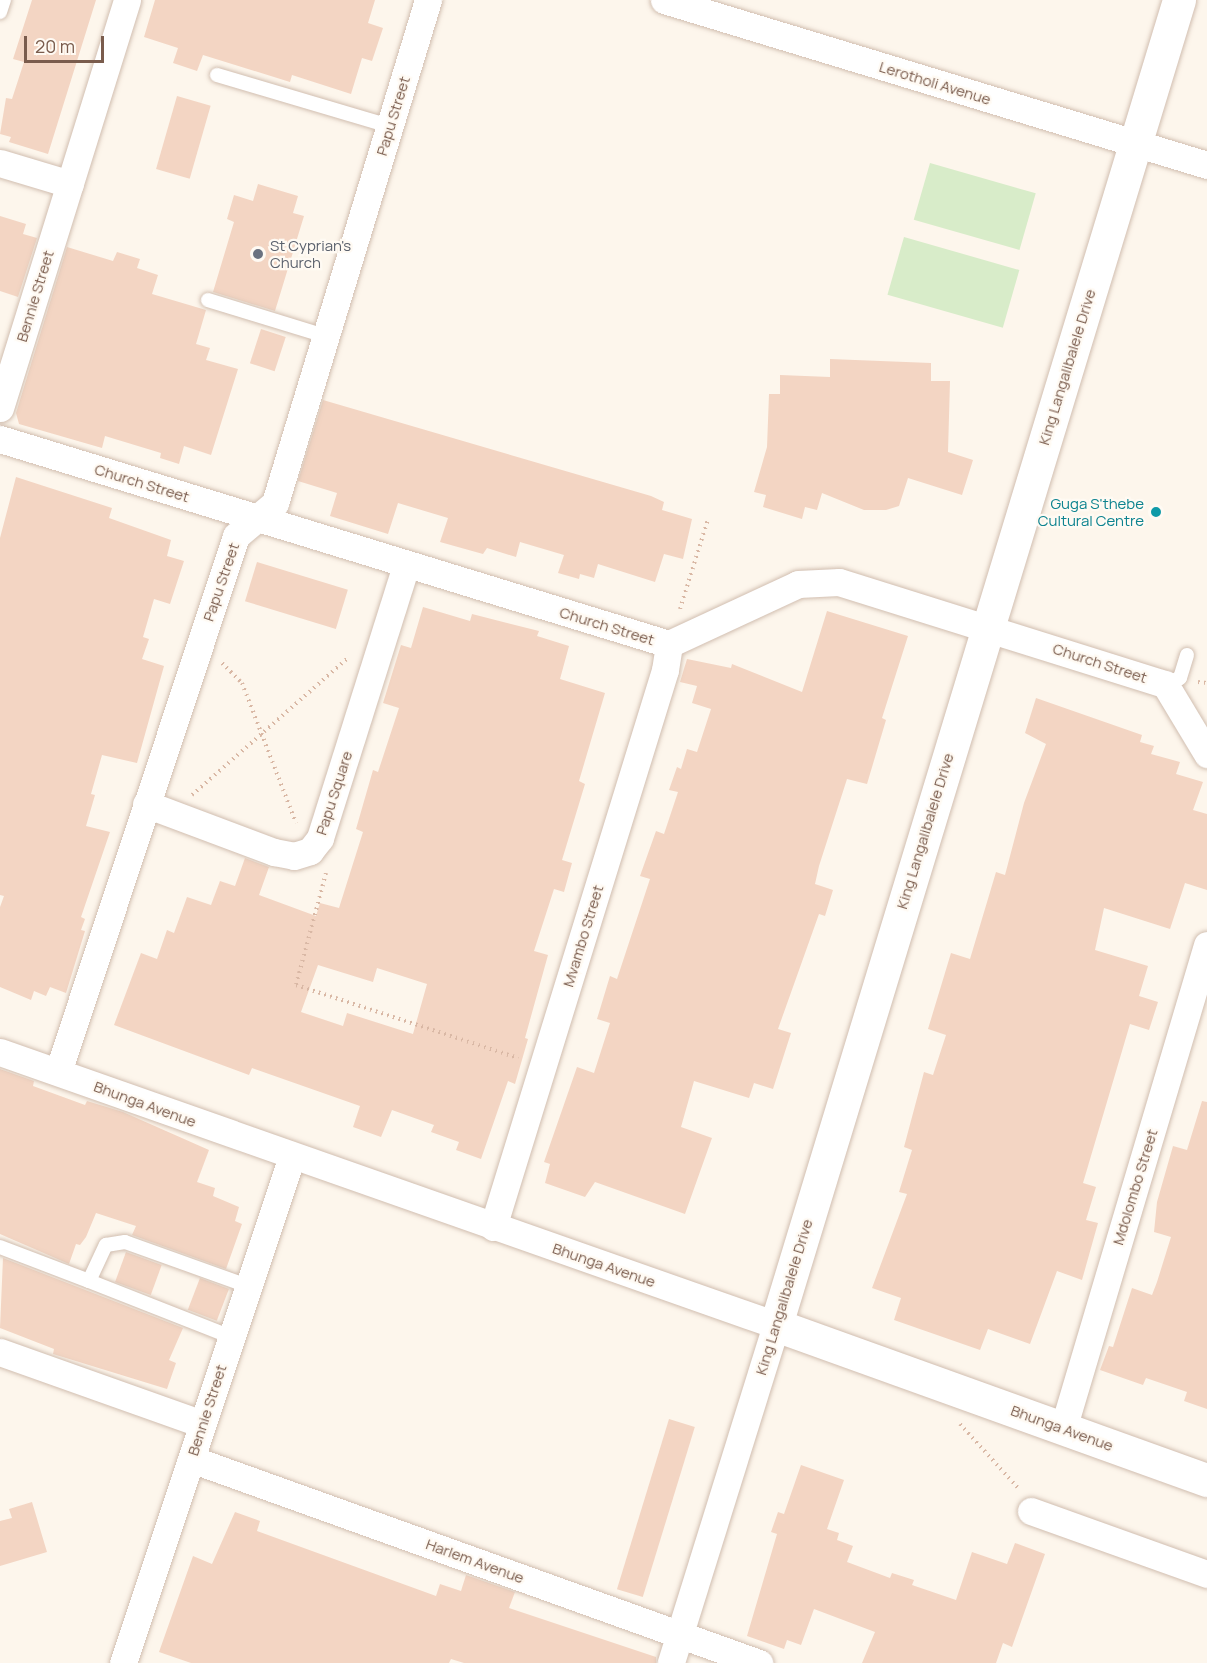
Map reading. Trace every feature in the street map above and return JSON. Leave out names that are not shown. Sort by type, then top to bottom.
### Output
[{"type":"street","name":"Bennie Street","points":[[0,408],[127,0]]},
{"type":"street","name":"Papu Street","points":[[58,1072],[236,536],[275,503],[428,0]]},
{"type":"street","name":"Lerotholi Avenue","points":[[664,0],[1207,165]]},
{"type":"street","name":"King Langalibalele Drive","points":[[671,1663],[1179,0]]},
{"type":"street","points":[[0,163],[70,184]]},
{"type":"street","name":"Church Street","points":[[0,439],[406,566],[669,644],[798,584],[818,580],[839,582],[987,626],[1165,684],[1207,754]]},
{"type":"street","name":"Papu Square","points":[[146,804],[273,852],[294,856],[310,851],[321,838],[406,566]]},
{"type":"street","name":"Mvambo Street","points":[[494,1227],[665,670],[669,644]]},
{"type":"street","name":"Mdolombo Street","points":[[1063,1429],[1206,955]]},
{"type":"street","name":"Bhunga Avenue","points":[[0,1052],[776,1325],[1207,1480]]},
{"type":"street","name":"Bennie Street","points":[[123,1663],[292,1156]]},
{"type":"street","points":[[0,1352],[202,1424]]},
{"type":"street","name":"Harlem Avenue","points":[[191,1459],[759,1663]]},
{"type":"street","points":[[1031,1511],[1207,1574]]},
{"type":"lane","points":[[0,12],[4,0]]},
{"type":"lane","points":[[217,75],[389,126]]},
{"type":"lane","points":[[208,300],[326,336]]},
{"type":"lane","points":[[1165,684],[1180,678],[1187,655]]},
{"type":"lane","points":[[89,1281],[100,1254],[115,1241],[248,1286]]},
{"type":"lane","points":[[0,1247],[231,1337]]},
{"type":"path","points":[[669,644],[708,519]]},
{"type":"path","points":[[180,816],[187,800],[261,732],[366,643],[380,647]]},
{"type":"path","points":[[198,649],[220,661],[242,683],[310,851],[328,867],[296,985],[543,1066]]},
{"type":"path","points":[[957,1420],[1025,1496],[1031,1511]]},
{"type":"green space","points":[[930,163],[1036,193],[1019,250],[914,220]]},
{"type":"green space","points":[[904,237],[1019,270],[1003,328],[887,295]]},
{"type":"building","points":[[32,0],[96,0],[48,154],[9,142],[11,137],[0,134],[6,98],[12,99],[24,62],[13,59]]},
{"type":"building","points":[[155,0],[375,0],[368,23],[383,28],[372,61],[362,58],[351,94],[292,75],[290,82],[203,55],[197,71],[173,63],[178,48],[144,37]]},
{"type":"building","points":[[177,96],[211,106],[190,179],[156,169]]},
{"type":"building","name":"St Cyprian's Church","points":[[258,184],[298,196],[293,213],[304,216],[275,311],[213,292],[234,222],[227,219],[234,195],[253,201]]},
{"type":"building","points":[[0,216],[26,224],[23,234],[37,238],[18,297],[0,291]]},
{"type":"building","points":[[67,247],[113,261],[117,252],[140,259],[137,268],[158,275],[152,294],[206,310],[196,344],[210,348],[206,360],[238,369],[211,455],[184,446],[179,464],[160,458],[161,453],[105,436],[102,448],[19,424],[16,413]]},
{"type":"building","points":[[261,329],[286,337],[275,371],[250,363]]},
{"type":"building","points":[[830,359],[931,363],[931,381],[950,381],[948,452],[973,460],[962,495],[908,478],[899,506],[886,510],[864,510],[822,493],[817,510],[805,507],[802,519],[763,507],[766,495],[754,492],[767,447],[769,394],[780,394],[780,375],[830,377]]},
{"type":"building","points":[[323,400],[651,496],[664,502],[662,510],[692,519],[683,559],[664,554],[655,582],[598,564],[594,578],[580,574],[579,579],[558,573],[564,555],[520,542],[516,557],[487,548],[483,554],[440,542],[448,518],[398,503],[388,534],[330,516],[337,493],[298,481]]},
{"type":"building","points":[[16,477],[112,508],[109,518],[171,540],[167,556],[184,561],[170,604],[154,599],[143,637],[149,639],[142,659],[164,666],[137,763],[102,755],[91,794],[95,795],[86,826],[110,832],[81,917],[85,919],[81,930],[85,931],[66,993],[50,987],[46,996],[34,991],[31,1000],[0,987],[0,907],[4,896],[0,895],[0,538]]},
{"type":"building","points":[[257,562],[348,590],[336,629],[245,601]]},
{"type":"building","points":[[423,607],[470,621],[472,614],[539,631],[537,636],[569,646],[560,679],[605,693],[579,781],[585,784],[562,860],[572,863],[564,892],[554,889],[534,951],[548,955],[525,1038],[528,1039],[515,1084],[508,1081],[481,1159],[456,1150],[459,1142],[431,1132],[434,1125],[392,1110],[381,1137],[353,1127],[360,1106],[252,1068],[249,1075],[114,1025],[141,953],[157,959],[167,930],[174,933],[187,897],[211,905],[220,881],[235,886],[245,858],[269,867],[259,895],[316,916],[320,903],[339,908],[363,832],[356,829],[373,770],[378,772],[399,708],[383,703],[401,645],[411,648]],"holes":[[[318,965],[373,982],[377,968],[427,984],[413,1034],[347,1013],[343,1026],[301,1012]]]},
{"type":"building","points":[[827,611],[908,636],[882,718],[886,720],[867,784],[847,779],[819,866],[815,884],[833,890],[825,916],[819,914],[778,1029],[791,1033],[773,1089],[754,1083],[749,1098],[694,1081],[681,1127],[712,1138],[685,1214],[595,1182],[585,1197],[545,1183],[550,1164],[544,1162],[577,1067],[594,1073],[610,1023],[597,1019],[610,976],[617,979],[650,879],[640,876],[656,831],[664,834],[678,792],[669,790],[677,767],[681,769],[687,749],[697,752],[711,709],[692,703],[697,686],[680,682],[687,659],[731,668],[732,664],[802,692]]},
{"type":"building","points":[[1036,698],[1142,735],[1140,742],[1154,746],[1151,754],[1180,762],[1176,774],[1203,782],[1193,810],[1207,814],[1207,890],[1185,883],[1170,929],[1104,908],[1095,950],[1148,966],[1139,996],[1158,1002],[1149,1030],[1130,1024],[1083,1183],[1096,1187],[1086,1220],[1098,1223],[1082,1280],[1057,1271],[1030,1344],[988,1329],[980,1350],[894,1320],[901,1298],[872,1288],[907,1194],[899,1192],[912,1150],[904,1147],[924,1072],[933,1075],[946,1035],[928,1029],[951,953],[970,959],[996,872],[1005,875],[1024,803],[1046,744],[1025,733]]},
{"type":"building","points":[[0,1069],[34,1081],[33,1086],[85,1105],[87,1101],[123,1112],[209,1150],[197,1182],[215,1188],[213,1196],[239,1207],[235,1221],[242,1224],[226,1269],[132,1235],[136,1226],[96,1213],[86,1237],[80,1245],[76,1244],[69,1264],[0,1234]]},
{"type":"building","points":[[1202,1101],[1207,1102],[1207,1409],[1184,1401],[1187,1392],[1146,1378],[1143,1385],[1100,1370],[1109,1346],[1113,1347],[1132,1288],[1152,1295],[1157,1282],[1171,1237],[1154,1232],[1157,1202],[1173,1146],[1187,1150]]},
{"type":"building","points":[[126,1252],[162,1265],[151,1295],[115,1282]]},
{"type":"building","points":[[3,1258],[183,1328],[169,1360],[176,1363],[167,1389],[53,1354],[54,1349],[0,1328]]},
{"type":"building","points":[[200,1278],[229,1289],[217,1321],[188,1310]]},
{"type":"building","points":[[669,1419],[695,1427],[643,1597],[617,1589]]},
{"type":"building","points":[[801,1465],[844,1480],[827,1529],[839,1533],[837,1540],[853,1546],[847,1562],[890,1578],[892,1573],[914,1580],[912,1585],[956,1600],[972,1552],[1007,1564],[1015,1543],[1045,1554],[1012,1647],[1003,1643],[996,1663],[862,1663],[875,1632],[814,1609],[801,1645],[787,1640],[784,1649],[747,1636],[777,1534],[771,1532],[778,1512],[784,1514]]},
{"type":"building","points":[[32,1502],[47,1552],[0,1566],[0,1521],[12,1518],[9,1509]]},
{"type":"building","points":[[235,1512],[260,1521],[257,1531],[436,1596],[440,1584],[461,1591],[466,1575],[515,1592],[509,1608],[656,1657],[656,1663],[464,1663],[451,1659],[449,1663],[191,1663],[159,1652],[193,1556],[212,1564]]},
{"type":"place","name":"St Cyprian's Church","points":[[258,254]]},
{"type":"place","name":"Guga S'thebe Cultural Centre","points":[[1156,512]]}]
